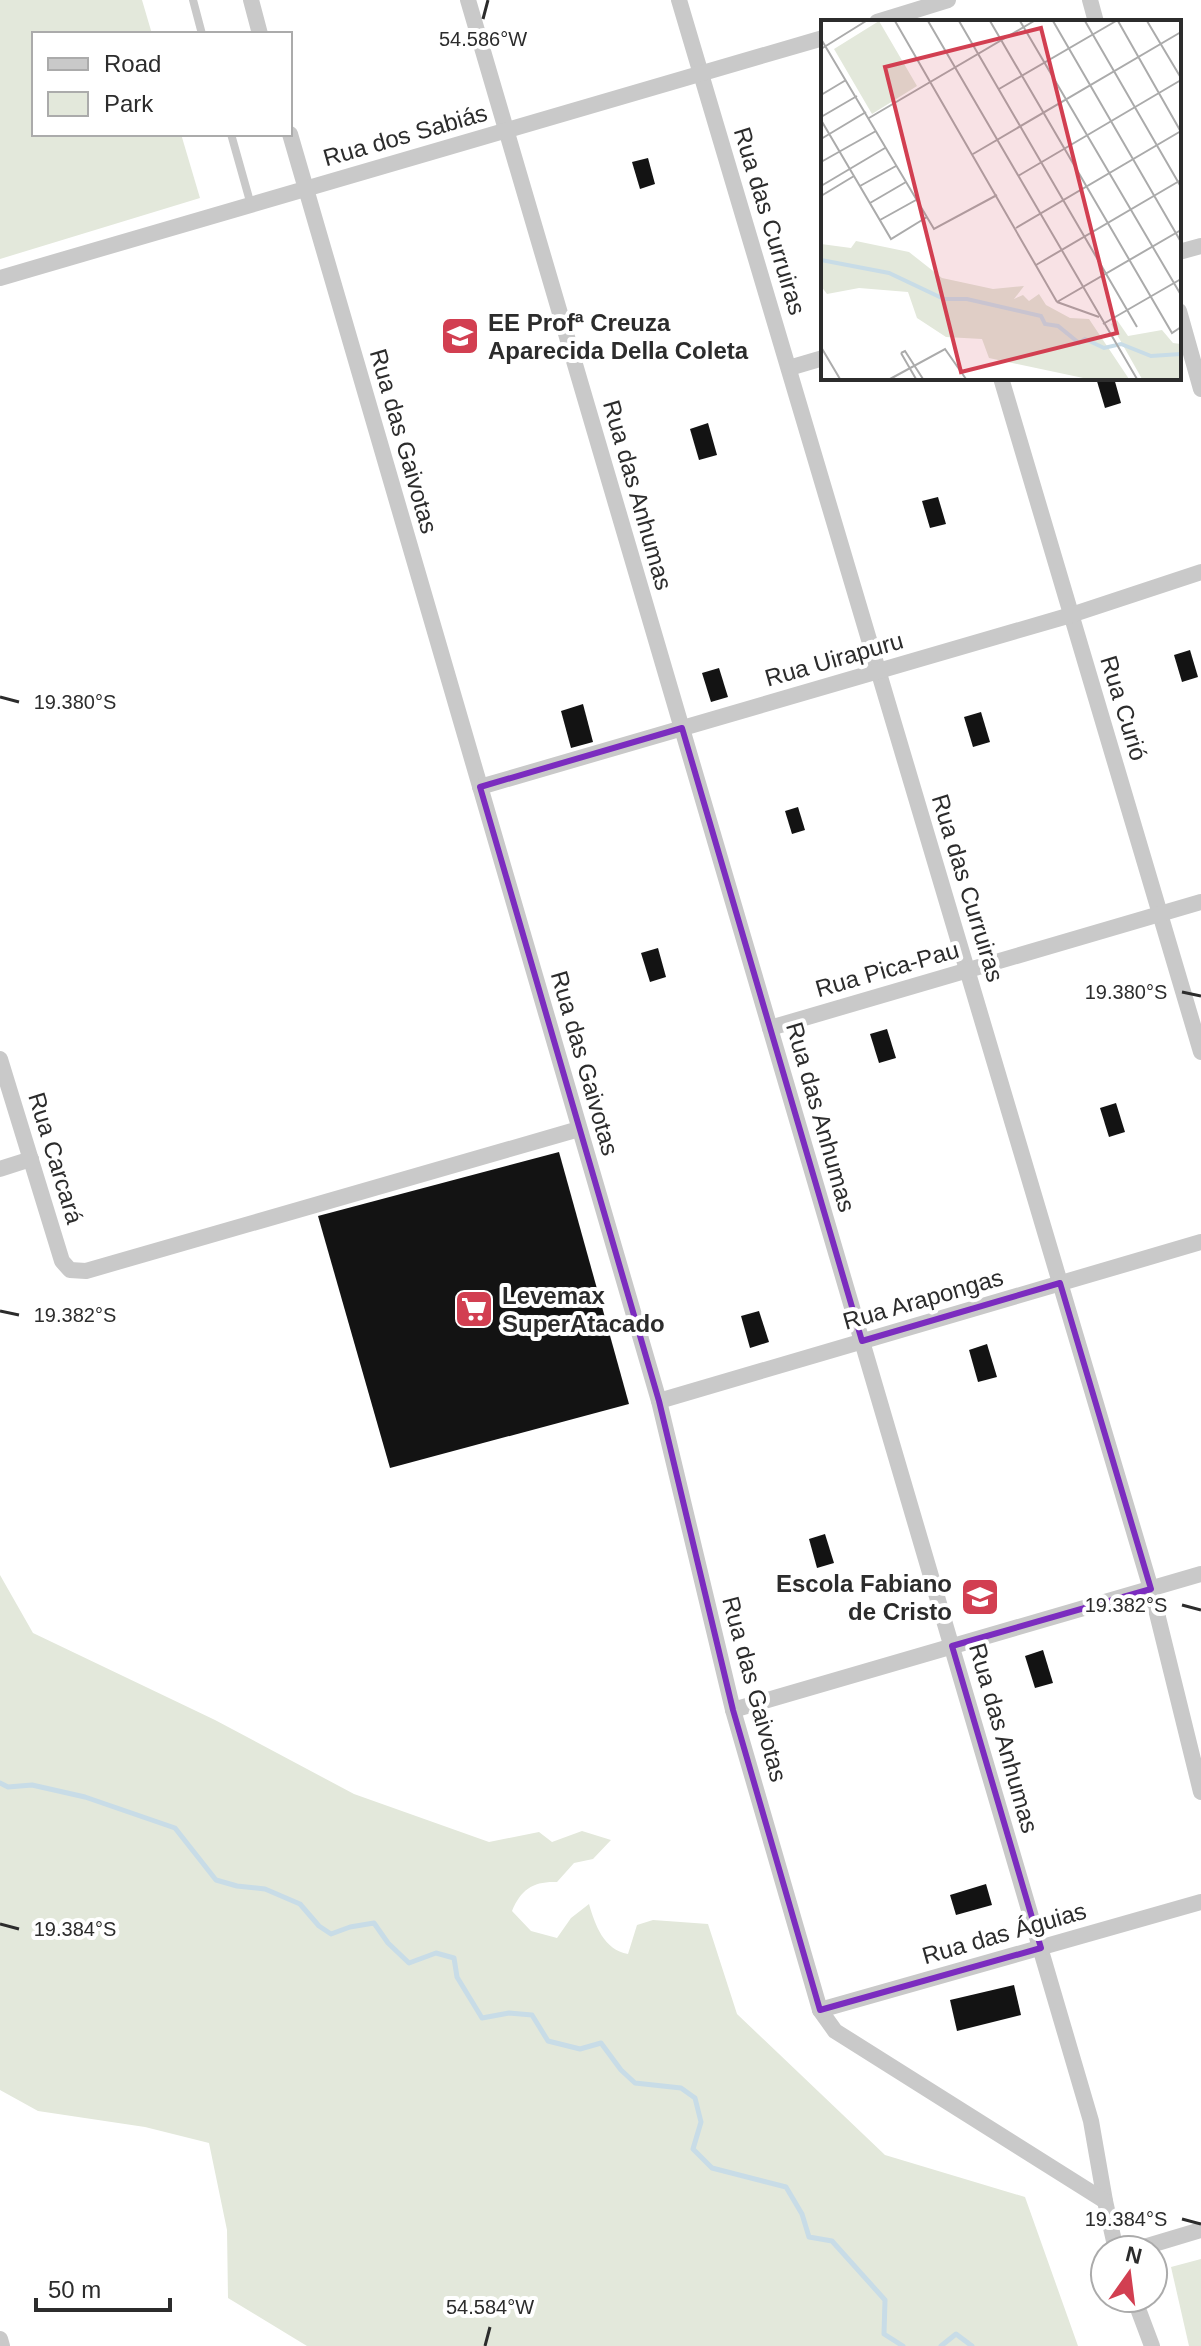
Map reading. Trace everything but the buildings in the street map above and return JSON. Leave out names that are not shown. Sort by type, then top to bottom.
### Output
[{"type":"street","points":[[251,0],[259,32]]},
{"type":"street","name":"Rua das Anhumas","points":[[468,0],[1091,2121],[1112,2234]]},
{"type":"street","name":"Rua das Curruiras","points":[[679,0],[1151,1589],[1201,1792]]},
{"type":"street","points":[[889,0],[895,19],[948,0]]},
{"type":"street","points":[[1090,0],[1095,20]]},
{"type":"street","name":"Rua dos Sabiás","points":[[0,278],[821,39]]},
{"type":"street","name":"Rua das Gaivotas","points":[[291,136],[659,1401],[733,1710],[820,2010]]},
{"type":"street","points":[[1181,251],[1201,246]]},
{"type":"street","points":[[1181,318],[1201,389]]},
{"type":"street","points":[[789,368],[821,359]]},
{"type":"street","name":"Rua Curió","points":[[1002,380],[1201,1052]]},
{"type":"street","name":"Rua Uirapuru","points":[[480,787],[1071,615],[1201,572]]},
{"type":"street","name":"Rua Pica-Pau","points":[[770,1028],[1201,902]]},
{"type":"street","name":"Rua Carcará","points":[[0,1059],[62,1261],[70,1270],[86,1271],[579,1129]]},
{"type":"street","points":[[0,1169],[31,1159]]},
{"type":"street","name":"Rua Arapongas","points":[[659,1401],[1201,1242]]},
{"type":"street","points":[[733,1710],[1201,1574]]},
{"type":"street","name":"Rua das Águias","points":[[820,2010],[1201,1902]]},
{"type":"street","points":[[820,2010],[835,2031],[1105,2201]]},
{"type":"street","points":[[1169,2240],[1201,2230]]},
{"type":"street","points":[[1140,2314],[1152,2346]]},
{"type":"street","points":[[0,2339],[2,2346]]},
{"type":"lane","points":[[193,0],[201,32]]},
{"type":"lane","points":[[232,136],[251,205]]},
{"type":"highlighted area","points":[[682,728],[862,1341],[1060,1283],[1151,1589],[952,1646],[1041,1948],[820,2010],[733,1710],[659,1401],[480,787]]},
{"type":"green space","points":[[0,0],[142,0],[151,32],[32,32],[32,136],[182,136],[200,198],[0,259]]},
{"type":"green space","points":[[0,1575],[33,1633],[215,1720],[354,1794],[489,1842],[539,1832],[552,1842],[582,1831],[611,1840],[593,1859],[574,1863],[557,1882],[529,1888],[512,1911],[531,1931],[557,1938],[571,1918],[589,1904],[607,1942],[628,1954],[637,1925],[653,1920],[708,1924],[737,2014],[885,2155],[1025,2197],[1078,2346],[307,2346],[228,2298],[227,2230],[209,2143],[145,2127],[38,2111],[0,2090]]},
{"type":"green space","points":[[1201,2259],[1201,2346],[1189,2346],[1171,2267]]},
{"type":"waterway","points":[[0,1783],[8,1787],[32,1785],[85,1797],[175,1828],[216,1880],[265,1889],[300,1904],[319,1926],[331,1934],[374,1923],[388,1943],[409,1963],[436,1953],[454,1958],[457,1977],[482,2018],[509,2013],[532,2015],[548,2041],[580,2049],[601,2043],[635,2083],[681,2088],[695,2098],[701,2122],[693,2149],[712,2168],[786,2187],[802,2214],[809,2237],[832,2241],[885,2300],[884,2334],[903,2346]]},
{"type":"waterway","points":[[941,2346],[956,2334],[972,2346]]},
{"type":"place","name":"EE Profª Creuza Aparecida Della Coleta","points":[[460,336]]},
{"type":"place","name":"Levemax SuperAtacado","points":[[474,1309]]},
{"type":"place","name":"Escola Fabiano de Cristo","points":[[980,1597]]}]
